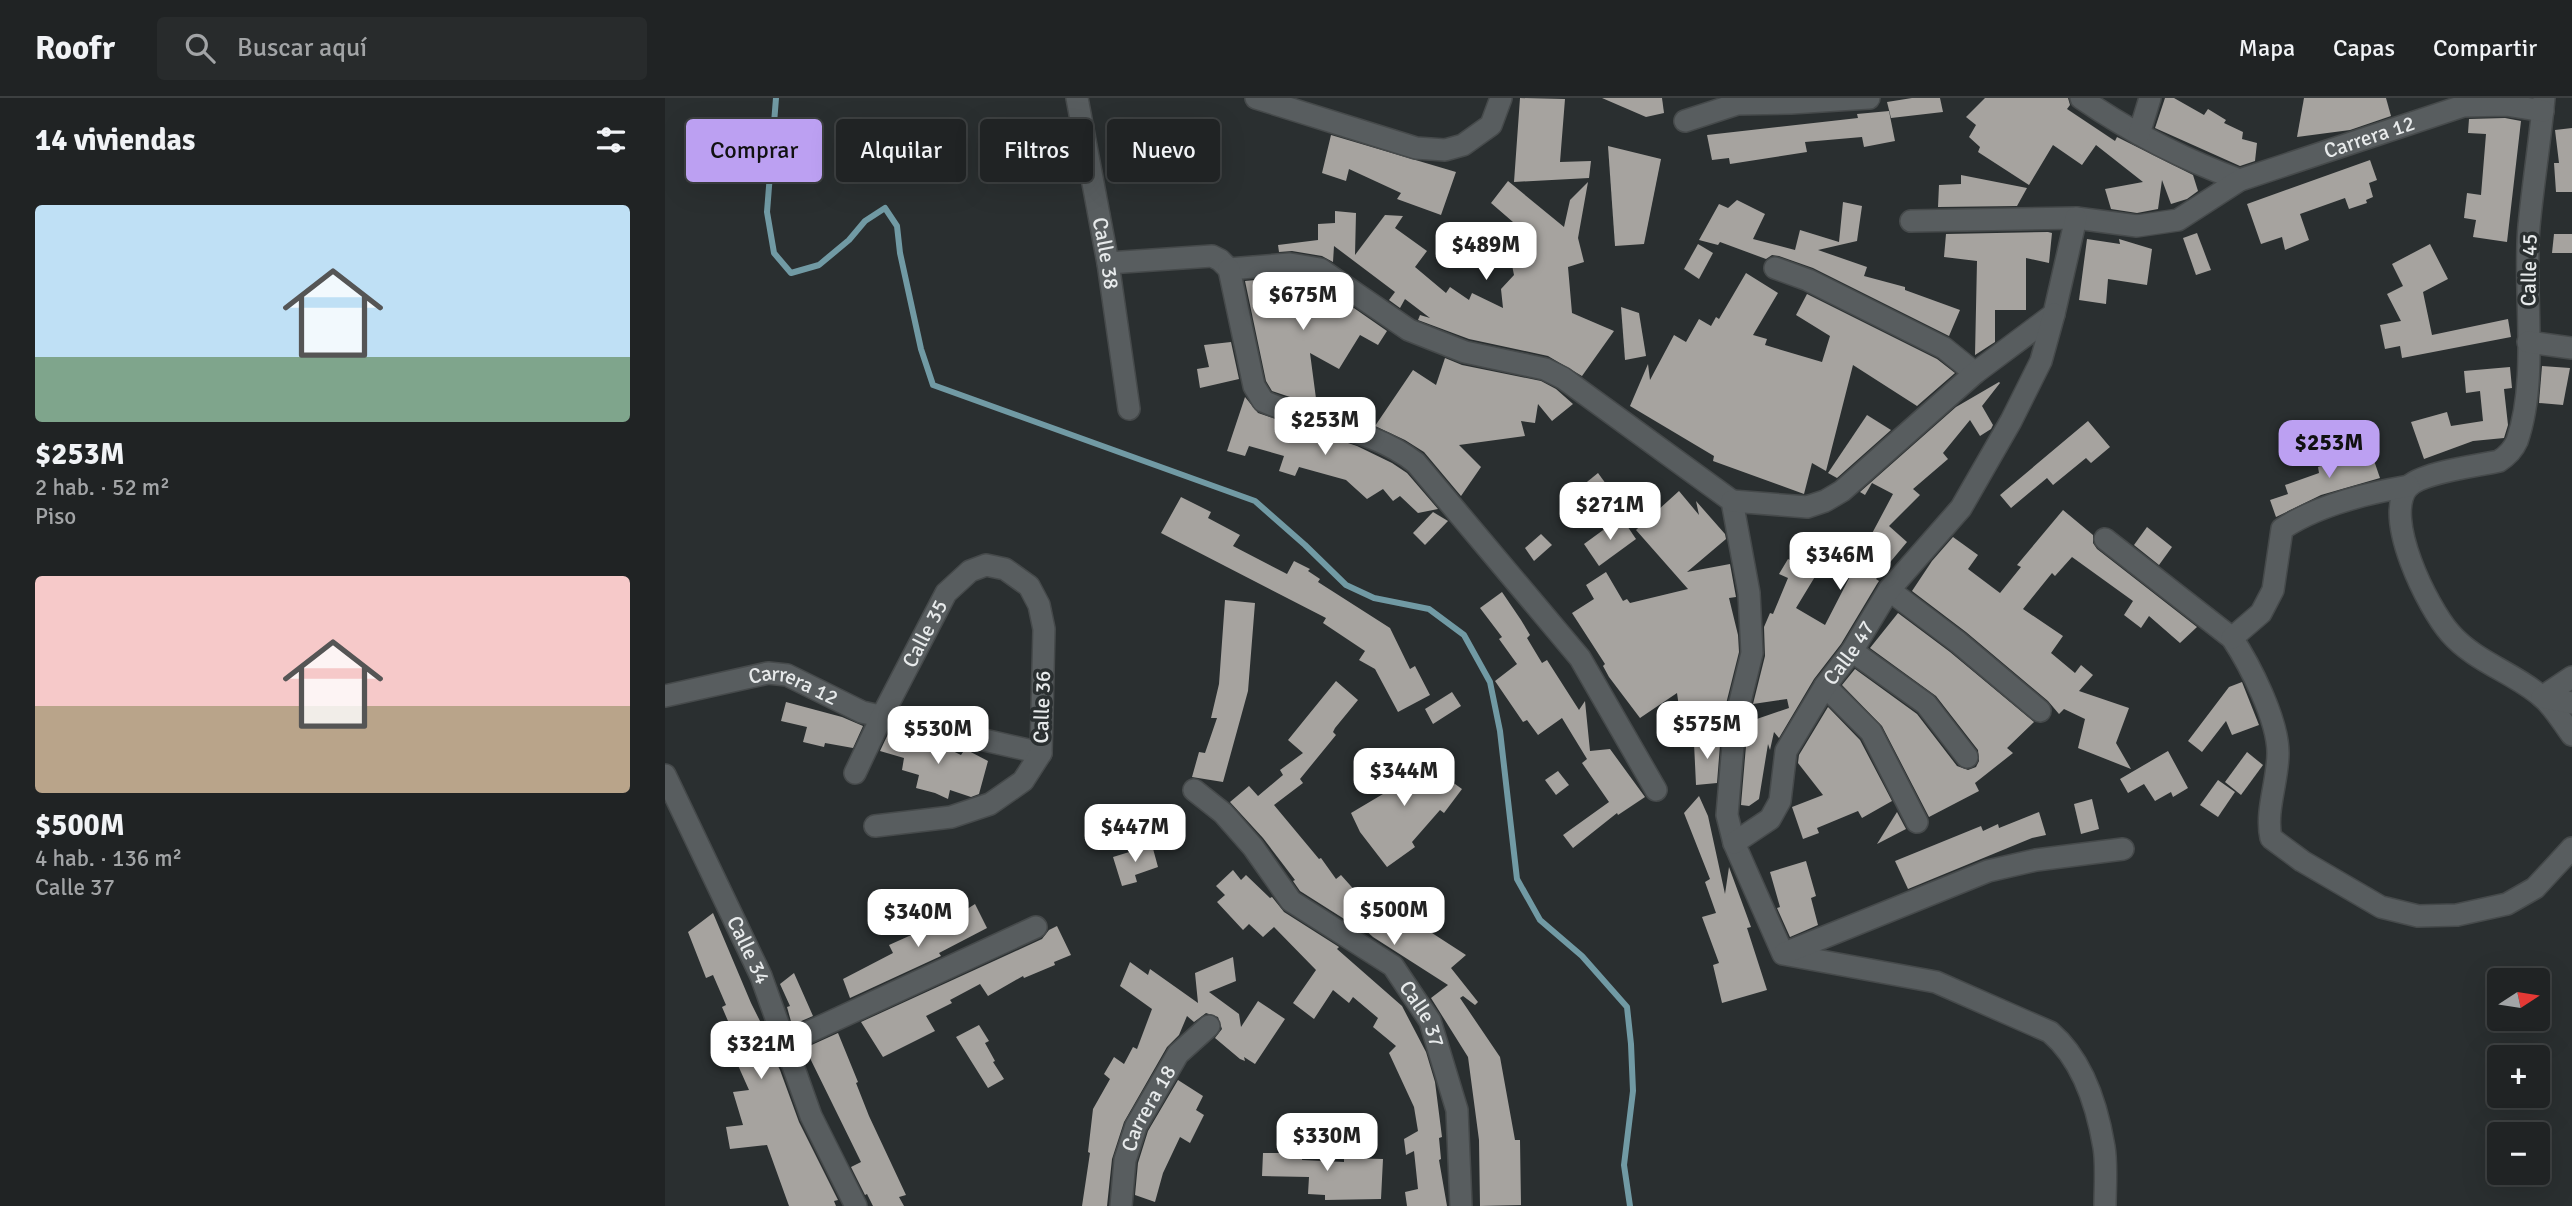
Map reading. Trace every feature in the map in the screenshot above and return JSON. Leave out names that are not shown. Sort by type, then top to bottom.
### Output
[{"type":"street","name":"Calle 38","points":[[1077,98],[1108,263],[1129,409]]},
{"type":"street","points":[[1256,98],[1416,148],[1445,150],[1463,145],[1491,125],[1501,98]]},
{"type":"street","points":[[1685,121],[1737,104],[1869,98]]},
{"type":"street","points":[[2081,98],[2191,162],[2240,180]]},
{"type":"street","points":[[2139,134],[2150,98]]},
{"type":"street","name":"Carrera 12","points":[[1911,221],[2076,218],[2137,226],[2178,220],[2240,180],[2463,106],[2543,104]]},
{"type":"street","name":"Calle 45","points":[[2409,486],[2428,477],[2500,461],[2508,455],[2516,442],[2525,401],[2529,229],[2543,104]]},
{"type":"street","name":"Calle 47","points":[[1734,843],[1770,819],[1780,801],[1786,751],[1825,686],[1852,651],[1889,590],[1961,508],[2011,421],[2041,361],[2076,218]]},
{"type":"street","points":[[1108,263],[1212,256],[1220,260],[1229,270],[1254,386],[1263,401],[1398,448],[1416,463],[1580,658],[1656,790]]},
{"type":"street","points":[[1229,270],[1290,264],[1320,270],[1409,330],[1465,352],[1545,369],[1563,378],[1732,501],[1807,507],[1842,491],[1975,373],[2054,314]]},
{"type":"street","points":[[1775,268],[1808,280],[1944,348],[1975,373]]},
{"type":"street","points":[[2528,342],[2572,348]]},
{"type":"street","points":[[2232,638],[2261,613],[2273,590],[2282,529],[2297,519],[2375,492],[2409,486]]},
{"type":"street","points":[[2409,486],[2400,500],[2402,535],[2424,594],[2451,634],[2476,656],[2542,697],[2572,734]]},
{"type":"street","points":[[1732,501],[1749,593],[1752,653],[1735,722],[1727,815],[1734,843],[1783,954]]},
{"type":"street","points":[[2105,539],[2232,638],[2246,659],[2263,698],[2278,750],[2269,826],[2271,838],[2302,861],[2381,907],[2418,916],[2457,915],[2507,904],[2535,888],[2572,848]]},
{"type":"street","name":"Calle 35","points":[[855,773],[946,593],[970,571],[986,565],[1005,569]]},
{"type":"street","name":"Calle 36","points":[[875,826],[951,817],[990,804],[1023,781],[1041,753],[1044,629],[1039,605],[1029,586],[1005,569]]},
{"type":"street","points":[[1889,590],[1958,642],[2040,711]]},
{"type":"street","points":[[1852,651],[1926,704],[1967,757]]},
{"type":"street","name":"Carrera 12","points":[[665,696],[768,673],[787,676],[862,712],[1041,753]]},
{"type":"street","points":[[2542,697],[2572,677]]},
{"type":"street","points":[[1825,686],[1871,732],[1917,822]]},
{"type":"street","points":[[2542,697],[2572,703]]},
{"type":"street","name":"Calle 34","points":[[665,775],[761,976],[811,1116],[856,1206]]},
{"type":"street","name":"Calle 37","points":[[1194,790],[1223,813],[1253,847],[1291,901],[1393,966],[1430,1021],[1457,1110],[1461,1206]]},
{"type":"street","points":[[1783,954],[1989,871],[2036,860],[2123,849]]},
{"type":"street","points":[[785,1043],[1036,927]]},
{"type":"street","points":[[1783,954],[1936,982],[2050,1032],[2065,1044],[2085,1076],[2105,1148],[2105,1206]]},
{"type":"street","name":"Carrera 18","points":[[1121,1206],[1125,1160],[1136,1126],[1178,1054],[1209,1026]]},
{"type":"building","points":[[1520,98],[1565,99],[1560,162],[1591,161],[1589,178],[1514,182]]},
{"type":"building","points":[[1602,98],[1662,98],[1664,113],[1646,117]]},
{"type":"building","points":[[1912,98],[1940,98],[1943,112],[1891,118],[1887,102]]},
{"type":"building","points":[[1985,98],[2068,98],[2070,105],[2067,109],[2115,141],[2117,137],[2193,175],[2198,191],[2187,199],[2171,204],[2162,180],[2158,209],[2137,213],[2111,209],[2105,189],[2143,182],[2096,145],[2082,165],[2053,145],[2029,185],[1978,152],[1980,147],[1969,137],[1976,125],[1966,117]]},
{"type":"building","points":[[2165,98],[2174,98],[2204,115],[2208,109],[2226,120],[2224,123],[2243,132],[2242,139],[2257,143],[2255,161],[2240,166],[2155,128]]},
{"type":"building","points":[[2304,98],[2386,98],[2391,116],[2350,130],[2297,137]]},
{"type":"building","points":[[1889,111],[1895,141],[1864,147],[1862,137],[1805,142],[1807,152],[1730,164],[1729,158],[1712,160],[1707,135],[1858,118],[1857,114]]},
{"type":"building","points":[[2505,118],[2521,121],[2507,242],[2473,237],[2476,220],[2464,218],[2467,193],[2481,195],[2486,134],[2468,133],[2469,119]]},
{"type":"building","points":[[2572,128],[2572,192],[2556,192],[2554,163],[2559,163],[2555,130]]},
{"type":"building","points":[[1331,135],[1456,172],[1441,215],[1397,199],[1401,193],[1349,169],[1346,181],[1322,173]]},
{"type":"building","points":[[1608,146],[1661,159],[1644,244],[1615,246]]},
{"type":"building","points":[[2370,160],[2377,180],[2369,183],[2373,197],[2366,200],[2367,203],[2349,209],[2345,198],[2300,214],[2309,240],[2285,250],[2282,237],[2261,244],[2247,204]]},
{"type":"building","points":[[1961,175],[2027,188],[2017,206],[1938,207],[1939,185],[1961,184]]},
{"type":"building","points":[[1508,181],[1564,227],[1570,200],[1588,182],[1578,238],[1584,262],[1568,267],[1572,313],[1614,331],[1582,376],[1548,356],[1469,339],[1418,320],[1420,315],[1430,318],[1405,299],[1400,308],[1389,300],[1395,292],[1334,246],[1333,262],[1322,256],[1292,251],[1279,252],[1278,245],[1318,240],[1318,224],[1335,223],[1335,211],[1356,213],[1355,255],[1385,215],[1403,216],[1395,228],[1427,251],[1415,267],[1446,293],[1450,287],[1469,300],[1472,293],[1503,308],[1501,289],[1514,275],[1511,260],[1533,256],[1527,234],[1491,203]]},
{"type":"building","points":[[1737,200],[1765,214],[1753,239],[1795,250],[1800,230],[1839,242],[1843,202],[1862,206],[1857,241],[1818,250],[1867,267],[1864,276],[1905,287],[1905,290],[1960,310],[1949,336],[1813,268],[1779,256],[1772,255],[1766,259],[1720,242],[1718,245],[1699,240],[1719,204],[1728,208]]},
{"type":"building","points":[[2052,233],[2049,263],[2026,258],[2026,310],[1995,310],[1995,342],[1975,355],[1977,261],[1944,257],[1946,234]]},
{"type":"building","points":[[2197,233],[2211,270],[2196,275],[2183,238]]},
{"type":"building","points":[[2554,234],[2572,234],[2572,253],[2552,253]]},
{"type":"building","points":[[2087,239],[2120,244],[2119,239],[2152,249],[2147,285],[2108,279],[2106,304],[2079,300]]},
{"type":"building","points":[[1698,244],[1713,253],[1699,279],[1684,269]]},
{"type":"building","points":[[2430,244],[2448,279],[2423,292],[2432,335],[2508,319],[2511,337],[2402,358],[2400,346],[2385,349],[2380,325],[2401,321],[2387,294],[2403,286],[2392,264]]},
{"type":"building","points":[[1746,273],[1778,293],[1753,335],[1767,339],[1765,345],[1822,362],[1830,336],[1796,315],[1807,294],[1937,359],[1955,373],[1917,406],[1853,365],[1826,471],[1812,463],[1804,494],[1713,461],[1714,456],[1630,406],[1648,364],[1650,380],[1674,335],[1686,342],[1699,319],[1711,326],[1716,317],[1719,319]]},
{"type":"building","points":[[1289,277],[1315,281],[1387,331],[1378,345],[1360,335],[1339,369],[1310,353],[1317,406],[1272,391],[1266,381],[1245,281]]},
{"type":"building","points":[[1621,307],[1639,313],[1646,356],[1625,360]]},
{"type":"building","points":[[1231,342],[1239,379],[1200,388],[1197,369],[1209,367],[1204,345]]},
{"type":"building","points":[[1445,358],[1462,365],[1541,381],[1556,389],[1573,404],[1552,421],[1538,404],[1535,423],[1521,421],[1525,436],[1459,445],[1481,467],[1461,496],[1424,452],[1375,426],[1413,370],[1436,385]]},
{"type":"building","points":[[2542,366],[2570,368],[2563,405],[2539,403]]},
{"type":"building","points":[[2510,367],[2512,388],[2504,389],[2508,425],[2504,438],[2473,441],[2424,459],[2411,422],[2447,412],[2451,426],[2483,421],[2480,391],[2466,393],[2464,371]]},
{"type":"building","points":[[1999,382],[1982,406],[1993,425],[1991,429],[1980,436],[1970,420],[1943,453],[1948,459],[1913,489],[1920,495],[1889,526],[1907,542],[1876,579],[1879,581],[1841,644],[1814,679],[1779,738],[1774,732],[1770,750],[1768,744],[1759,799],[1749,806],[1741,805],[1748,722],[1789,708],[1787,699],[1753,704],[1765,656],[1764,627],[1770,613],[1773,614],[1788,578],[1779,574],[1788,559],[1790,560],[1798,545],[1823,558],[1796,608],[1825,625],[1860,557],[1871,543],[1868,541],[1893,494],[1872,483],[1865,495],[1860,492],[1956,407]]},
{"type":"building","points":[[1245,397],[1258,413],[1357,446],[1392,463],[1407,473],[1438,509],[1418,513],[1400,496],[1393,501],[1383,489],[1367,499],[1346,480],[1299,467],[1295,476],[1279,471],[1284,456],[1249,446],[1245,456],[1227,451]]},
{"type":"building","points":[[1867,415],[1891,430],[1837,478],[1828,473]]},
{"type":"building","points":[[2088,421],[2110,447],[2091,463],[2086,458],[2053,485],[2047,478],[2011,508],[2000,495]]},
{"type":"building","points":[[2369,446],[2380,478],[2321,495],[2276,517],[2270,500],[2288,494],[2285,485],[2319,473],[2318,467],[2335,461],[2334,458]]},
{"type":"building","points":[[1598,473],[1617,499],[1602,512],[1582,486]]},
{"type":"building","points":[[1679,491],[1699,515],[1696,501],[1725,534],[1726,539],[1687,572],[1730,564],[1736,597],[1729,598],[1738,635],[1739,652],[1725,708],[1680,714],[1677,693],[1640,718],[1609,677],[1603,666],[1605,664],[1572,613],[1594,599],[1586,585],[1606,572],[1623,601],[1627,599],[1630,603],[1688,589],[1636,530]]},
{"type":"building","points":[[1181,497],[1211,512],[1208,518],[1240,535],[1233,546],[1287,574],[1294,561],[1310,569],[1308,571],[1320,579],[1318,582],[1390,628],[1410,669],[1415,666],[1430,695],[1398,712],[1375,669],[1359,660],[1365,651],[1323,623],[1326,618],[1161,533]]},
{"type":"building","points":[[2063,510],[2093,535],[2093,543],[2097,549],[2197,627],[2180,643],[2149,616],[2141,628],[2124,615],[2133,601],[2072,557],[2055,576],[2052,573],[2023,609],[2063,636],[2051,653],[2075,673],[2081,665],[2093,675],[2079,691],[2129,708],[2116,743],[2131,769],[2078,748],[2085,719],[2064,709],[2059,714],[2048,701],[1966,632],[1912,591],[1932,561],[1953,537],[1978,555],[1968,569],[2000,593],[2021,567],[2017,565]]},
{"type":"building","points":[[1433,512],[1448,521],[1425,545],[1413,533]]},
{"type":"building","points":[[1621,517],[1636,539],[1599,566],[1584,544]]},
{"type":"building","points":[[2147,527],[2172,547],[2159,565],[2134,545]]},
{"type":"building","points":[[1541,534],[1552,545],[1534,561],[1525,548]]},
{"type":"building","points":[[1502,592],[1530,635],[1527,638],[1542,663],[1547,660],[1579,710],[1585,701],[1590,751],[1610,749],[1645,797],[1618,815],[1617,813],[1573,848],[1563,835],[1609,802],[1582,763],[1587,759],[1562,718],[1538,735],[1527,720],[1523,722],[1495,681],[1517,664],[1499,639],[1502,637],[1480,608]]},
{"type":"building","points":[[1225,600],[1255,603],[1248,691],[1223,782],[1192,777],[1199,752],[1205,753],[1217,718],[1211,718],[1219,684]]},
{"type":"building","points":[[1898,613],[2034,722],[2007,748],[2013,753],[1975,783],[1979,791],[1929,817],[1882,726],[1842,685],[1855,669],[1917,714],[1957,766],[1968,770],[1976,767],[1979,761],[1978,750],[1936,696],[1870,648]]},
{"type":"building","points":[[1336,681],[1358,700],[1335,728],[1333,732],[1336,735],[1300,779],[1303,783],[1274,805],[1336,879],[1341,875],[1366,903],[1370,899],[1381,910],[1388,903],[1399,913],[1405,908],[1434,931],[1432,933],[1466,955],[1451,968],[1478,1002],[1475,1005],[1463,996],[1460,998],[1500,1057],[1515,1140],[1520,1140],[1521,1205],[1480,1206],[1479,1140],[1468,1057],[1431,998],[1448,985],[1373,937],[1362,927],[1360,929],[1300,891],[1293,881],[1295,880],[1263,838],[1230,802],[1249,786],[1258,796],[1283,775],[1280,770],[1303,753],[1288,740]]},
{"type":"building","points":[[2242,682],[2259,725],[2232,735],[2226,721],[2202,752],[2188,741],[2229,687]]},
{"type":"building","points":[[1452,692],[1461,706],[1433,724],[1425,709]]},
{"type":"building","points":[[786,702],[842,717],[863,726],[853,748],[825,743],[824,747],[803,742],[807,727],[781,721]]},
{"type":"building","points":[[1828,707],[1860,740],[1892,801],[1862,818],[1858,811],[1817,828],[1819,833],[1803,839],[1792,807],[1823,795],[1798,763],[1799,755]]},
{"type":"building","points":[[889,732],[936,743],[961,755],[965,749],[988,761],[979,794],[971,797],[950,790],[948,799],[916,788],[919,775],[902,770],[904,758],[880,751]]},
{"type":"building","points":[[1721,732],[1717,783],[1696,785],[1694,743],[1711,742],[1711,735]]},
{"type":"building","points":[[1409,751],[1462,789],[1444,813],[1440,810],[1412,842],[1415,847],[1387,867],[1360,832],[1351,813],[1383,794],[1374,788],[1387,774],[1389,776]]},
{"type":"building","points":[[2168,751],[2188,788],[2173,797],[2171,792],[2155,801],[2144,784],[2128,793],[2120,779]]},
{"type":"building","points":[[2247,752],[2263,765],[2241,795],[2225,782]]},
{"type":"building","points":[[1558,771],[1569,785],[1556,795],[1545,780]]},
{"type":"building","points":[[2218,780],[2235,792],[2218,817],[2200,805]]},
{"type":"building","points":[[1699,796],[1708,816],[1725,894],[1729,867],[1751,927],[1747,928],[1767,990],[1722,1003],[1713,965],[1719,963],[1702,917],[1716,913],[1705,882],[1710,879],[1684,813]]},
{"type":"building","points":[[2092,799],[2099,829],[2081,834],[2074,804]]},
{"type":"building","points":[[1897,812],[1906,829],[1877,844]]},
{"type":"building","points":[[2039,812],[2046,835],[2032,838],[1908,889],[1895,861],[1981,826],[1983,831],[1998,824],[1999,828]]},
{"type":"building","points":[[1152,845],[1158,867],[1135,875],[1137,882],[1122,886],[1113,857]]},
{"type":"building","points":[[1806,861],[1816,896],[1811,898],[1818,925],[1790,937],[1777,908],[1780,907],[1770,872]]},
{"type":"building","points":[[1233,870],[1241,880],[1246,875],[1272,897],[1284,912],[1339,947],[1337,949],[1402,1006],[1426,1052],[1435,1082],[1442,1137],[1439,1138],[1439,1160],[1447,1206],[1407,1206],[1405,1192],[1418,1189],[1414,1151],[1406,1155],[1404,1139],[1418,1131],[1414,1107],[1389,1053],[1396,1046],[1373,1027],[1378,1018],[1353,997],[1349,1003],[1333,990],[1314,1019],[1293,1003],[1316,970],[1274,927],[1263,937],[1249,924],[1243,930],[1217,902],[1225,895],[1216,886]]},
{"type":"building","points":[[960,903],[964,911],[975,904],[987,928],[939,953],[941,956],[850,998],[843,979],[893,953],[889,945],[947,919],[944,913]]},
{"type":"building","points":[[713,913],[751,1003],[764,1025],[772,1046],[768,1047],[780,1070],[799,1122],[838,1200],[834,1201],[836,1206],[789,1206],[767,1145],[730,1149],[726,1127],[743,1125],[733,1092],[749,1090],[720,1025],[728,1021],[722,1007],[726,1005],[713,975],[706,978],[688,932]]},
{"type":"building","points":[[1057,926],[1071,955],[1054,962],[1055,965],[1024,978],[1023,976],[988,996],[980,984],[950,1000],[952,1003],[926,1016],[935,1031],[883,1057],[861,1022],[1042,939],[1049,930]]},
{"type":"building","points":[[1233,957],[1236,981],[1209,992],[1239,1014],[1241,1027],[1258,1001],[1285,1019],[1255,1064],[1244,1057],[1245,1061],[1240,1059],[1215,1038],[1222,1029],[1218,1017],[1206,1013],[1194,1022],[1187,1016],[1179,1035],[1167,1047],[1124,1122],[1112,1159],[1107,1206],[1082,1206],[1093,1109],[1110,1079],[1104,1074],[1114,1057],[1124,1064],[1133,1047],[1137,1049],[1152,1009],[1120,986],[1130,962],[1148,975],[1150,969],[1198,1003],[1195,973]]},
{"type":"building","points":[[794,973],[813,1016],[792,1025],[787,1007],[790,1006],[780,984]]},
{"type":"building","points":[[979,1025],[989,1041],[985,1043],[995,1061],[993,1062],[1004,1079],[988,1088],[956,1037]]},
{"type":"building","points":[[838,1033],[869,1116],[906,1195],[899,1197],[904,1206],[873,1206],[867,1194],[865,1195],[851,1167],[861,1162],[805,1048]]},
{"type":"building","points":[[1178,1080],[1203,1096],[1196,1110],[1204,1115],[1190,1143],[1180,1137],[1163,1173],[1155,1202],[1135,1195],[1138,1163],[1148,1131]]},
{"type":"building","points":[[1287,1133],[1303,1134],[1302,1160],[1344,1162],[1344,1158],[1383,1159],[1381,1199],[1325,1200],[1325,1195],[1308,1194],[1309,1177],[1262,1176],[1263,1153],[1286,1153]]},
{"type":"waterway","points":[[776,98],[767,212],[774,253],[791,273],[819,265],[849,240],[865,221],[885,208],[897,226],[900,253],[921,349],[933,385],[1255,501],[1346,585],[1374,598],[1429,609],[1464,635],[1490,682],[1500,731],[1517,879],[1540,920],[1582,956],[1627,1007],[1633,1091],[1624,1165],[1630,1206]]}]
